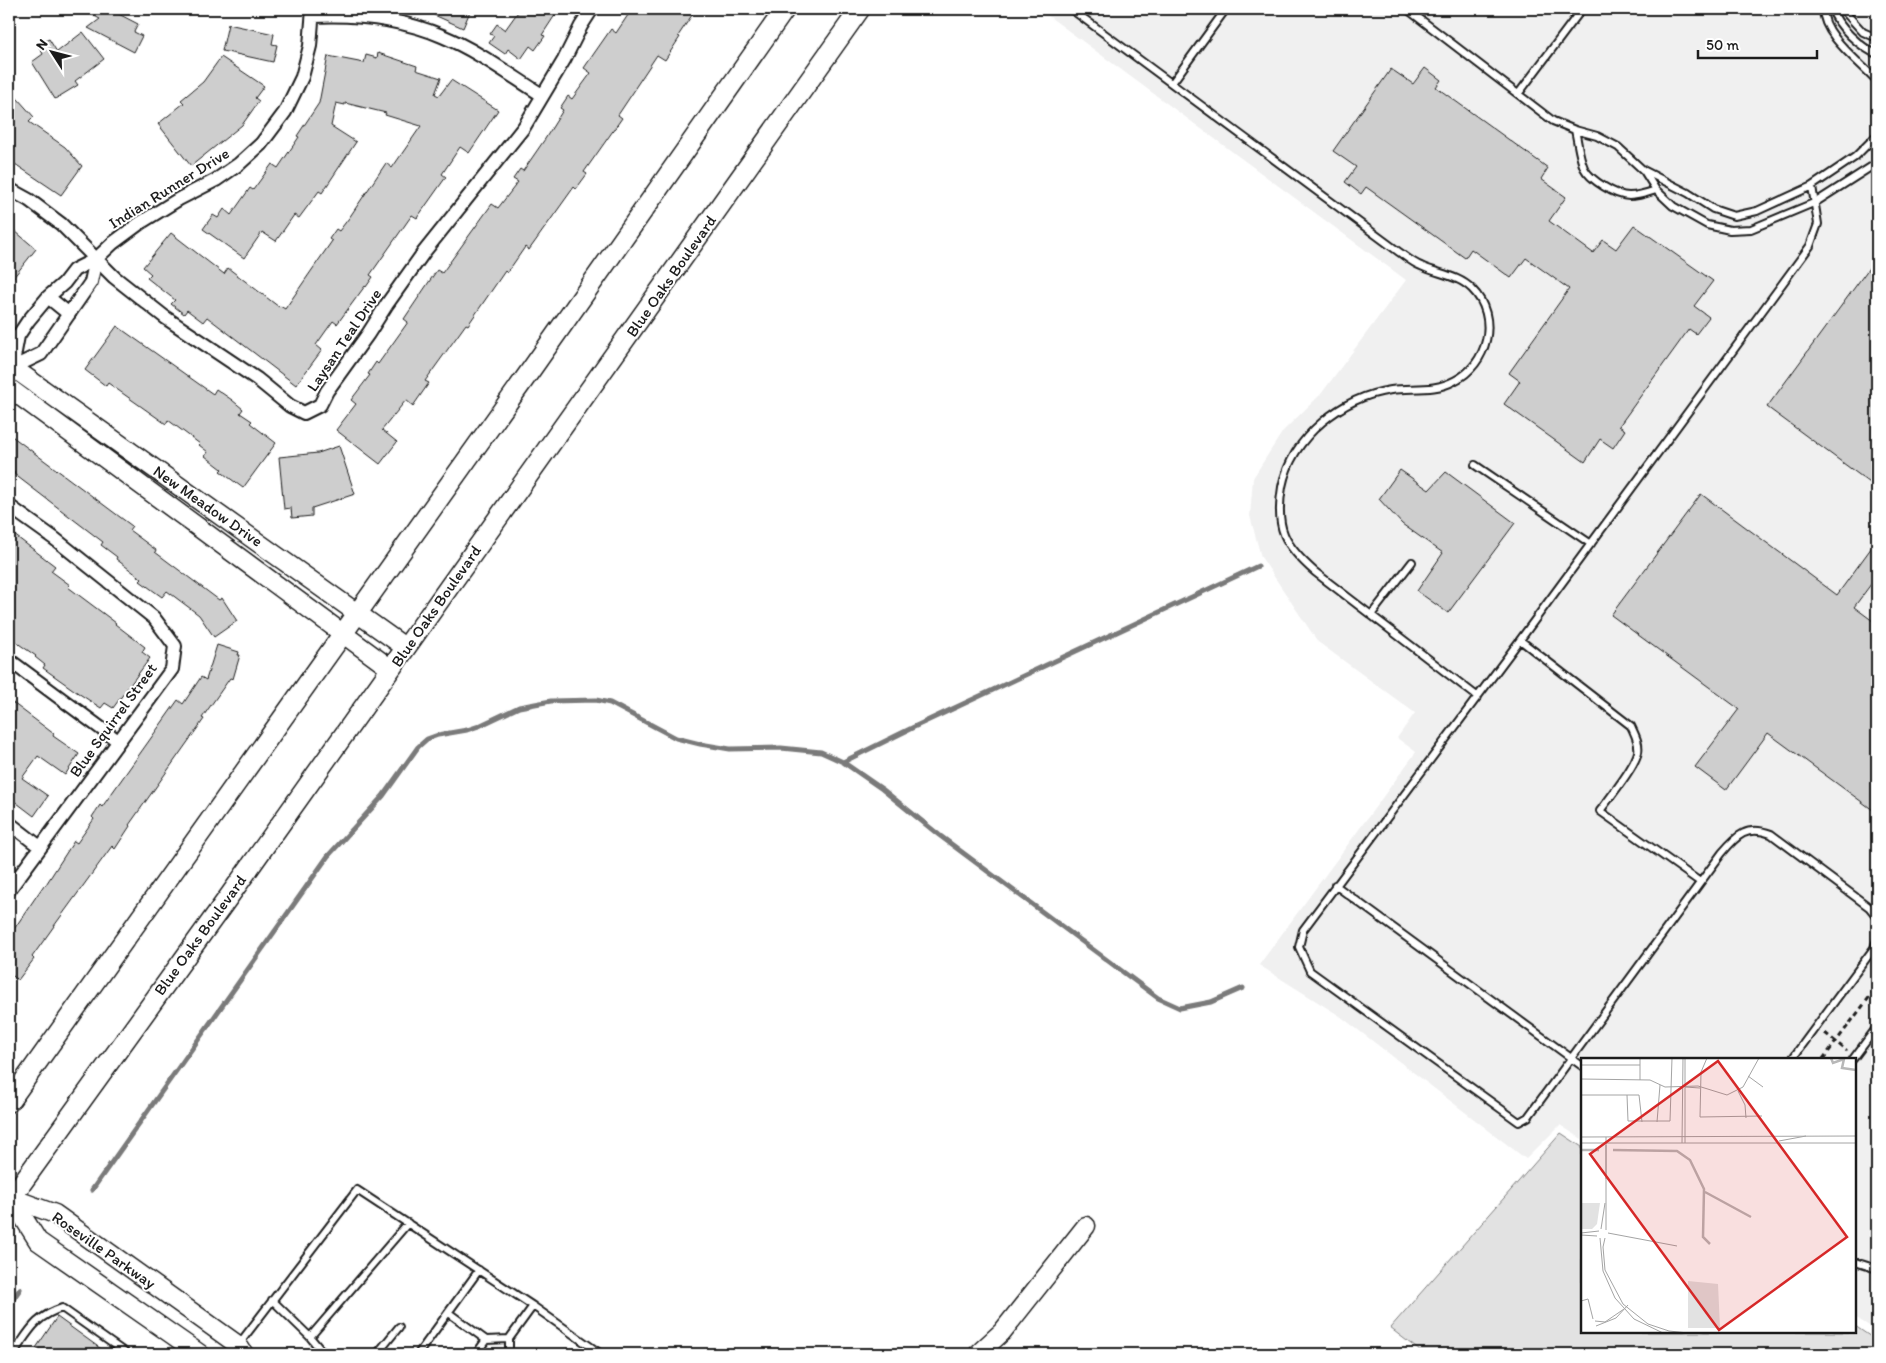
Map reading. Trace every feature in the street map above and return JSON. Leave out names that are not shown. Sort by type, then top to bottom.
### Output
[{"type":"main road","points":[[9,1102],[784,9]]},
{"type":"main road","name":"Blue Oaks Boulevard","points":[[9,1199],[406,648],[859,9]]},
{"type":"street","points":[[313,12],[383,19],[434,34],[465,47],[542,95],[592,9]]},
{"type":"street","name":"Indian Runner Drive","points":[[10,369],[18,336],[48,297],[64,283],[74,270],[96,259],[113,243],[140,223],[179,199],[216,180],[239,164],[261,144],[285,112],[302,77],[310,46],[313,12]]},
{"type":"street","name":"Laysan Teal Drive","points":[[96,259],[114,277],[166,318],[257,379],[290,406],[304,413],[320,405],[327,391],[424,252],[524,127],[542,95]]},
{"type":"street","points":[[9,189],[29,200],[62,224],[96,259],[91,282],[41,354],[10,369]]},
{"type":"street","points":[[48,297],[69,314]]},
{"type":"street","name":"New Meadow Drive","points":[[10,369],[406,648]]},
{"type":"street","name":"New Meadow Drive","points":[[9,388],[391,669]]},
{"type":"street","name":"Blue Squirrel Street","points":[[9,506],[154,618],[176,646],[172,669],[9,890]]},
{"type":"street","points":[[9,660],[118,741]]},
{"type":"street","points":[[9,823],[40,847]]},
{"type":"street","name":"Roseville Parkway","points":[[9,1199],[55,1214],[241,1349]]},
{"type":"street","name":"Roseville Parkway","points":[[9,1199],[38,1241],[200,1354]]},
{"type":"street","points":[[978,1354],[1002,1332],[1086,1226]]},
{"type":"lane","points":[[1071,9],[1399,252],[1420,266],[1458,279],[1473,289],[1484,307],[1488,328],[1484,350],[1471,370],[1455,381],[1436,388],[1371,393],[1347,404],[1326,418],[1308,436],[1293,458],[1284,480],[1279,505],[1280,526],[1298,558],[1478,696]]},
{"type":"lane","points":[[1172,83],[1226,9]]},
{"type":"lane","points":[[1407,9],[1553,121],[1597,136],[1618,147],[1643,170],[1656,190],[1673,206],[1707,225],[1730,230],[1752,229],[1816,202],[1877,162]]},
{"type":"lane","points":[[1519,94],[1582,9]]},
{"type":"lane","points":[[1823,9],[1823,17],[1835,37],[1877,81]]},
{"type":"lane","points":[[1832,9],[1850,35],[1866,50],[1877,54]]},
{"type":"lane","points":[[1842,9],[1862,32],[1877,38]]},
{"type":"lane","points":[[1576,130],[1579,152],[1585,170],[1595,181],[1627,196],[1656,190]]},
{"type":"lane","points":[[1643,170],[1688,193],[1713,210],[1734,216],[1756,211],[1812,186],[1855,157],[1877,135]]},
{"type":"lane","points":[[1812,186],[1818,224],[1810,246],[1520,640],[1302,930],[1299,947],[1310,971],[1518,1122],[1528,1117],[1730,842],[1742,834],[1752,830],[1761,830],[1771,834],[1870,907],[1877,917]]},
{"type":"lane","points":[[1475,465],[1591,544]]},
{"type":"lane","points":[[1371,615],[1412,562]]},
{"type":"lane","points":[[1520,640],[1631,726],[1639,750],[1635,761],[1600,811],[1700,882]]},
{"type":"lane","points":[[1335,885],[1581,1065]]},
{"type":"lane","points":[[1793,1058],[1874,948],[1877,940]]},
{"type":"lane","points":[[1854,1058],[1877,1027]]},
{"type":"lane","points":[[241,1349],[272,1300],[357,1190],[533,1306],[601,1354]]},
{"type":"lane","points":[[310,1337],[408,1223]]},
{"type":"lane","points":[[1856,1262],[1877,1269]]},
{"type":"lane","points":[[418,1354],[479,1270]]},
{"type":"lane","points":[[272,1300],[310,1337],[324,1354]]},
{"type":"lane","points":[[509,1354],[509,1339],[533,1306]]},
{"type":"lane","points":[[13,1354],[38,1319],[62,1308],[126,1354]]},
{"type":"lane","points":[[449,1313],[486,1340],[509,1339]]},
{"type":"lane","points":[[377,1354],[399,1327]]},
{"type":"lane","points":[[476,1354],[486,1340]]},
{"type":"path","points":[[1873,878],[1877,881]]},
{"type":"path","points":[[1824,1058],[1877,986]]},
{"type":"path","points":[[1816,1026],[1854,1058]]},
{"type":"shaded area","points":[[1039,9],[1877,9],[1877,1331],[1856,1318],[1856,1058],[1581,1058],[1581,1138],[1560,1125],[1526,1159],[1340,1016],[1259,965],[1416,752],[1397,738],[1415,713],[1318,642],[1261,557],[1250,516],[1253,478],[1283,431],[1321,394],[1406,280]]},
{"type":"shaded area","points":[[1561,1133],[1581,1146],[1581,1333],[1856,1333],[1856,1327],[1877,1341],[1877,1349],[1873,1354],[1424,1354],[1390,1328]]},
{"type":"building","points":[[81,9],[109,9],[138,24],[134,32],[142,36],[134,52],[88,28],[100,19]]},
{"type":"building","points":[[421,9],[471,9],[463,28]]},
{"type":"building","points":[[520,9],[559,9],[542,35],[545,36],[535,50],[530,46],[521,59],[508,49],[505,54],[489,43],[494,36],[490,34],[497,24],[505,30]]},
{"type":"building","points":[[632,9],[696,9],[665,60],[657,55],[635,88],[618,115],[622,118],[584,172],[587,174],[576,189],[574,187],[529,250],[525,247],[507,273],[505,271],[468,325],[466,324],[425,381],[429,383],[413,406],[406,400],[382,430],[397,442],[380,464],[336,430],[356,404],[351,400],[370,375],[368,374],[376,362],[378,364],[408,322],[404,319],[437,270],[442,273],[492,204],[498,208],[518,182],[513,179],[520,169],[523,171],[545,139],[563,110],[560,108],[568,96],[572,99],[591,73],[584,68],[611,29],[616,33]]},
{"type":"building","points":[[228,24],[274,34],[272,44],[277,45],[273,62],[222,51]]},
{"type":"building","points":[[83,32],[104,59],[75,81],[78,85],[55,99],[32,62],[43,54],[38,45],[49,39],[57,52]]},
{"type":"building","points":[[378,53],[417,66],[416,70],[441,78],[435,94],[439,96],[451,80],[498,110],[469,153],[460,147],[442,174],[446,177],[417,218],[412,215],[370,275],[373,277],[366,287],[337,324],[333,321],[316,345],[322,350],[296,385],[207,317],[203,322],[187,310],[184,314],[171,304],[175,300],[147,278],[151,274],[143,267],[171,233],[224,274],[228,268],[279,307],[285,309],[332,241],[329,239],[336,229],[339,231],[349,218],[386,163],[392,168],[421,126],[385,115],[386,113],[345,103],[345,105],[336,103],[331,126],[356,142],[322,193],[319,191],[299,218],[294,215],[276,241],[262,232],[244,258],[203,229],[213,215],[218,218],[224,209],[231,215],[250,188],[253,190],[272,164],[278,168],[319,103],[328,56],[364,63],[366,55],[377,58]]},
{"type":"building","points":[[221,57],[264,86],[255,98],[259,101],[242,125],[191,166],[158,124],[184,103],[181,100],[203,82]]},
{"type":"building","points":[[1425,68],[1441,80],[1436,87],[1548,168],[1541,179],[1566,197],[1549,221],[1593,253],[1603,240],[1616,249],[1634,225],[1713,281],[1694,306],[1709,317],[1696,334],[1689,329],[1619,426],[1625,430],[1613,448],[1600,439],[1585,462],[1504,404],[1520,381],[1509,373],[1569,289],[1526,258],[1511,278],[1471,249],[1465,258],[1366,187],[1361,194],[1345,182],[1356,167],[1333,151],[1391,69],[1413,84]]},
{"type":"building","points":[[9,89],[34,117],[29,122],[65,147],[82,166],[61,195],[9,160]]},
{"type":"building","points":[[15,231],[36,249],[9,283],[9,239]]},
{"type":"building","points":[[1877,257],[1877,488],[1767,407]]},
{"type":"building","points":[[117,326],[213,394],[216,389],[232,400],[243,409],[240,413],[252,421],[250,423],[276,443],[243,488],[220,471],[222,469],[205,456],[208,452],[200,444],[168,420],[166,424],[108,383],[106,386],[85,370]]},
{"type":"building","points":[[9,434],[132,526],[129,530],[156,550],[155,552],[219,600],[222,598],[237,621],[214,637],[199,615],[167,591],[162,597],[140,581],[142,579],[101,545],[103,542],[14,474],[9,468]]},
{"type":"building","points":[[339,446],[355,494],[312,508],[312,516],[292,518],[291,508],[284,509],[279,457],[318,453]]},
{"type":"building","points":[[1400,470],[1429,490],[1446,472],[1515,523],[1448,613],[1417,591],[1443,553],[1402,524],[1379,499]]},
{"type":"building","points":[[1701,494],[1837,595],[1877,540],[1877,576],[1854,607],[1877,624],[1877,813],[1768,733],[1726,790],[1695,767],[1739,709],[1611,615]]},
{"type":"building","points":[[9,531],[55,566],[51,571],[70,585],[68,587],[145,647],[142,652],[150,658],[113,708],[105,703],[101,708],[81,695],[43,668],[45,665],[36,656],[13,640],[9,640]]},
{"type":"building","points":[[217,645],[239,652],[238,655],[240,655],[233,679],[230,678],[202,718],[204,719],[129,825],[115,849],[112,846],[32,957],[34,959],[18,980],[9,973],[9,946],[14,938],[10,935],[74,841],[77,843],[94,819],[92,817],[100,805],[102,807],[178,700],[183,704],[201,677],[206,680]]},
{"type":"building","points":[[9,700],[54,734],[53,736],[79,754],[65,775],[38,756],[22,778],[48,796],[34,816],[9,797]]},
{"type":"building","points":[[57,1317],[108,1354],[45,1354],[36,1348]]},
{"type":"waterway","points":[[843,762],[1258,566]]},
{"type":"waterway","points":[[92,1190],[328,856],[383,796],[418,747],[427,739],[438,735],[467,730],[519,707],[551,701],[596,700],[610,703],[676,738],[700,744],[730,749],[781,748],[821,752],[843,762],[882,789],[939,835],[1158,998],[1180,1008],[1211,1002],[1243,988]]},
{"type":"waterway","points":[[9,1305],[20,1289]]}]
